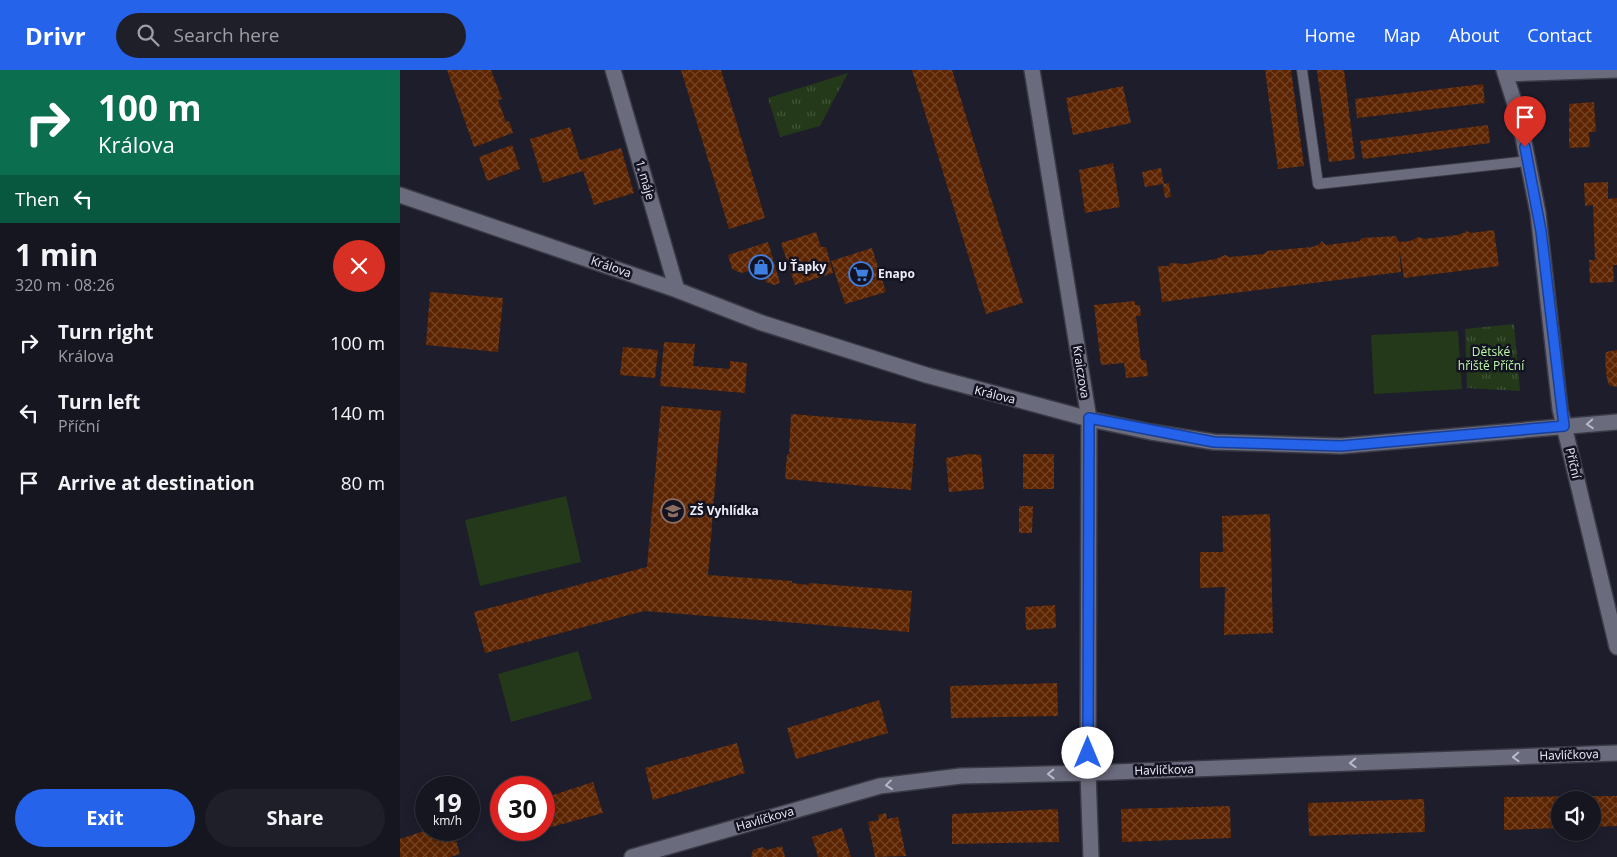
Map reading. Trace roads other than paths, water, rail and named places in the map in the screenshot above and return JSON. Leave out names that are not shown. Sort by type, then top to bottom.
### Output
[{"type":"street","name":"1. máje","points":[[613,70],[677,290]]},
{"type":"street","name":"Kraiczova","points":[[1032,70],[1089,418],[1088,773],[1091,857]]},
{"type":"street","points":[[1505,72],[1617,70]]},
{"type":"street","name":"Příční","points":[[1505,72],[1519,117],[1541,231],[1564,426],[1617,645]]},
{"type":"street","name":"Králova","points":[[400,195],[677,290],[762,323],[926,375],[1089,418],[1214,442],[1341,446],[1617,422]]},
{"type":"street","name":"Havlíčkova","points":[[632,857],[880,786],[961,776],[1617,753]]},
{"type":"lane","points":[[1302,70],[1318,184],[1528,161]]},
{"type":"place","name":"U Ťapky","points":[[761,267]]},
{"type":"place","name":"Enapo","points":[[861,274]]},
{"type":"place","name":"ZŠ Vyhlídka","points":[[673,511]]},
{"type":"park label","name":"Dětské hřiště Příční","points":[[1491,359]]}]
